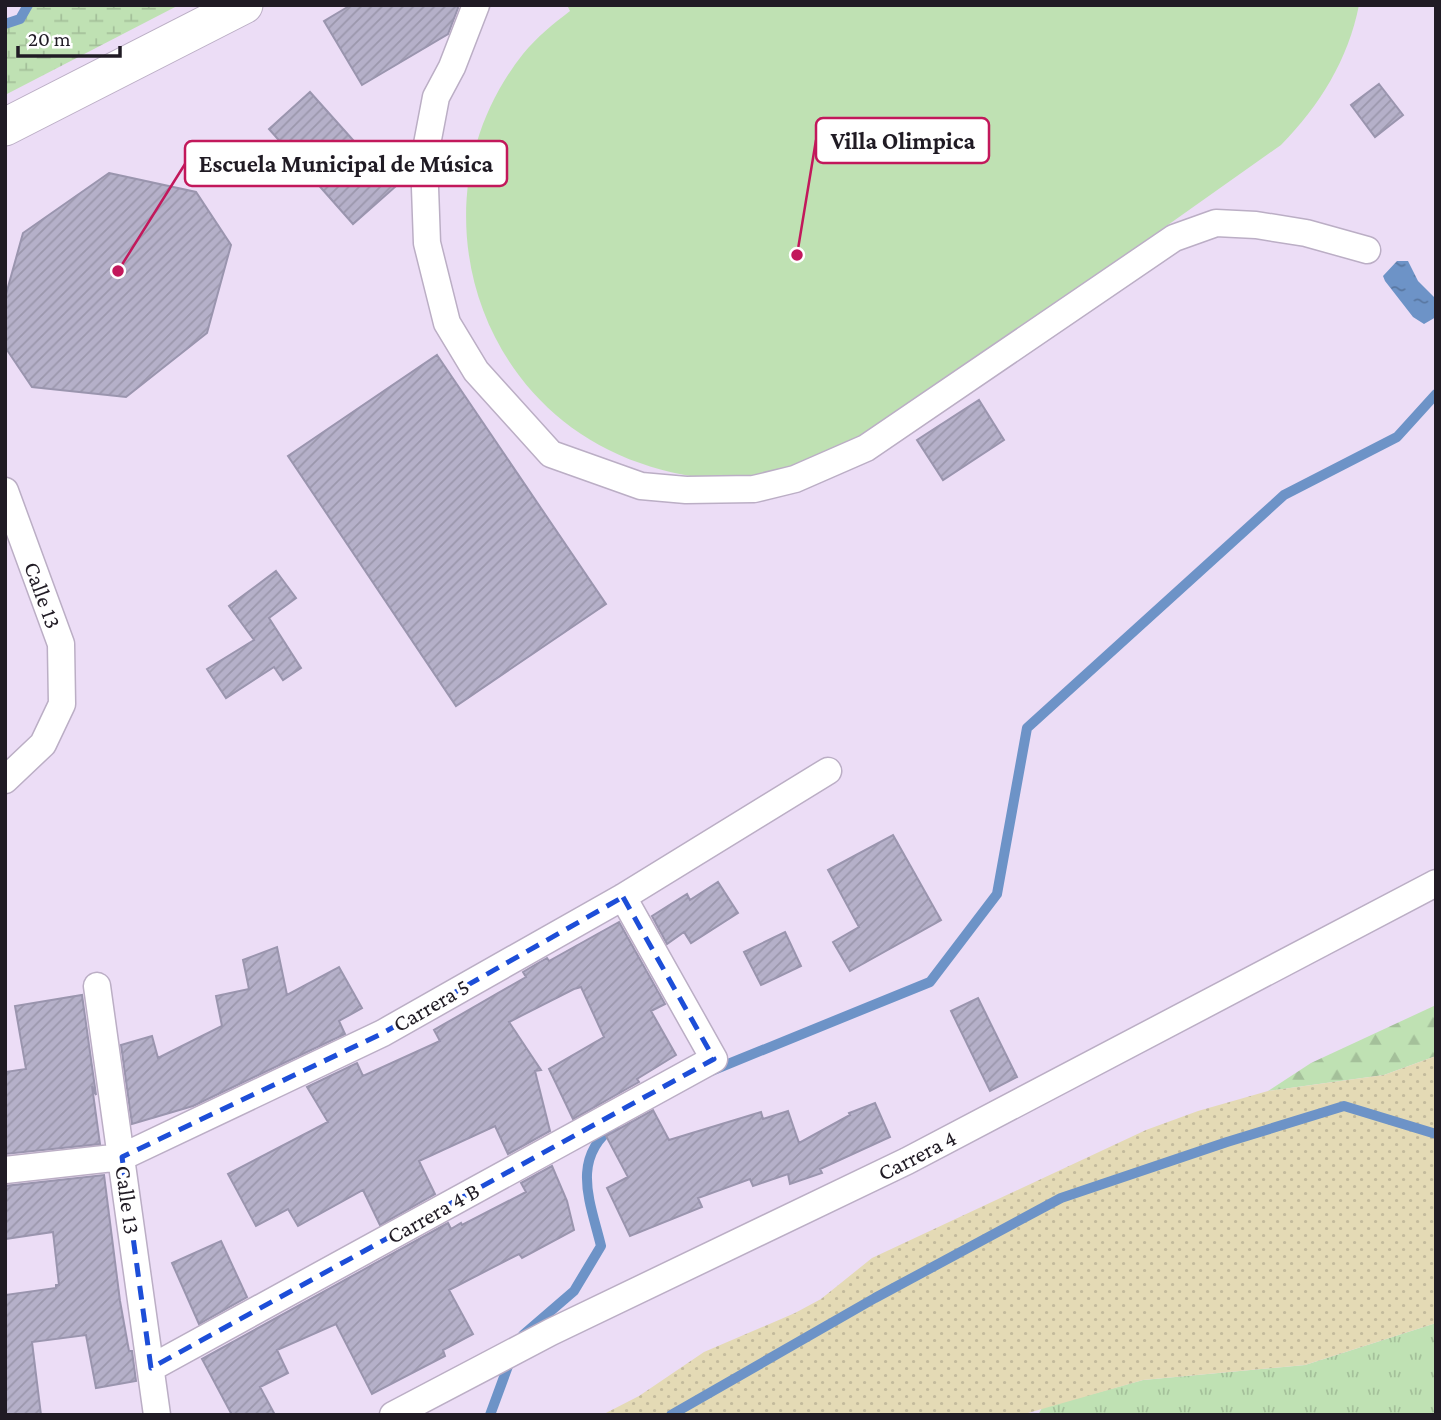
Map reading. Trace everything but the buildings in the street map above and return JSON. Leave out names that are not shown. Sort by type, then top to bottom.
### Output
[{"type":"street","points":[[5,127],[244,5]]},
{"type":"street","points":[[476,5],[452,67],[436,97],[424,160],[427,243],[447,323],[476,371],[551,454],[640,486],[686,490],[754,489],[795,479],[866,448],[1174,238],[1216,223],[1256,225],[1307,233],[1367,250]]},
{"type":"street","name":"Calle 13","points":[[5,491],[61,644],[62,704],[43,744],[5,780]]},
{"type":"street","name":"Carrera 5","points":[[5,1170],[122,1157],[383,1033],[623,897],[828,771]]},
{"type":"street","name":"Carrera 4","points":[[393,1415],[551,1332],[907,1161],[1436,883]]},
{"type":"street","name":"Carrera 4 B","points":[[151,1368],[714,1059],[623,897]]},
{"type":"street","name":"Calle 13","points":[[97,986],[157,1415]]},
{"type":"highlighted area","points":[[623,897],[714,1059],[151,1368],[122,1157],[383,1033]]},
{"type":"green space","points":[[31,5],[179,5],[5,95],[5,28],[21,21]]},
{"type":"green space","points":[[567,5],[1359,5],[1348,44],[1330,81],[1308,114],[1281,145],[862,440],[779,472],[721,479],[687,476],[655,468],[582,434],[534,394],[499,345],[476,289],[466,229],[471,169],[489,109],[523,54],[545,31],[570,11]]},
{"type":"green space","points":[[1436,1005],[1436,1056],[1384,1075],[1268,1091],[1311,1063]]},
{"type":"green space","points":[[1436,1323],[1436,1415],[1038,1415],[1042,1408],[1143,1380],[1305,1365]]},
{"type":"sand","points":[[1436,1056],[1436,1323],[1305,1365],[1143,1380],[1021,1415],[602,1415],[639,1396],[704,1352],[821,1299],[872,1258],[1146,1130],[1198,1111],[1268,1091],[1384,1075]]},
{"type":"water","points":[[1397,261],[1408,261],[1418,281],[1436,299],[1436,317],[1424,324],[1413,317],[1385,281],[1383,276]]},
{"type":"waterway","points":[[5,24],[20,19],[28,5]]},
{"type":"waterway","points":[[711,1071],[930,982],[997,894],[1027,728],[1284,495],[1397,437],[1436,394]]},
{"type":"waterway","points":[[671,1415],[875,1298],[1061,1198],[1344,1106],[1436,1134]]},
{"type":"waterway","points":[[523,1335],[574,1291],[601,1246],[589,1197],[588,1166],[592,1152],[601,1138],[615,1125]]},
{"type":"waterway","points":[[490,1415],[511,1358]]},
{"type":"place","name":"Villa Olimpica","points":[[797,255]]},
{"type":"place","name":"Escuela Municipal de Música","points":[[118,271]]}]
